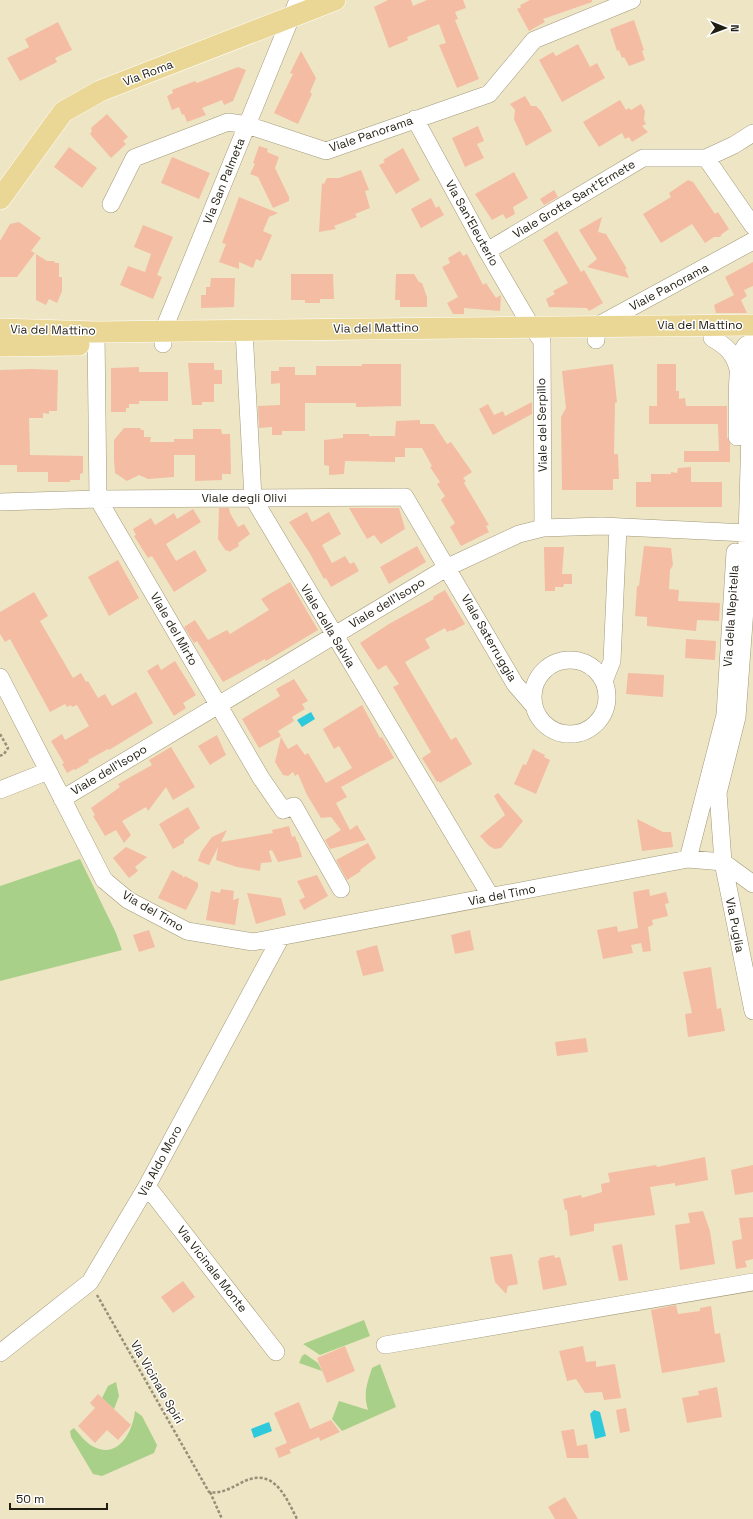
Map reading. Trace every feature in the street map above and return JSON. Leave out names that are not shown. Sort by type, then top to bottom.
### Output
[{"type":"main road","name":"Via Roma","points":[[0,199],[63,112],[100,91],[294,9],[335,0]]},
{"type":"main road","name":"Via del Mattino","points":[[0,346],[96,338],[596,333],[753,325]]},
{"type":"main road","name":"Via del Mattino","points":[[0,329],[96,338]]},
{"type":"main road","name":"Via del Mattino","points":[[596,333],[712,338],[753,338]]},
{"type":"street","name":"Viale Panorama","points":[[111,204],[134,158],[228,122],[247,125],[326,151],[489,94],[534,40],[622,2]]},
{"type":"street","name":"Via San Palmeta","points":[[163,337],[294,9]]},
{"type":"street","name":"Via San'Eleuterio","points":[[415,120],[487,251],[536,334]]},
{"type":"street","name":"Viale Grotta Sant'Ermete","points":[[487,251],[642,158],[706,158],[753,134]]},
{"type":"street","points":[[706,158],[753,226]]},
{"type":"street","name":"Viale Panorama","points":[[596,333],[753,241]]},
{"type":"street","name":"Via della Nepitella","points":[[688,859],[725,715],[742,533],[747,365],[753,338],[753,325]]},
{"type":"street","name":"Viale del Serpillo","points":[[536,334],[543,528]]},
{"type":"street","name":"Viale della Salvia","points":[[244,336],[253,498],[333,635],[491,897]]},
{"type":"street","name":"Viale del Mirto","points":[[96,338],[98,498],[261,778],[283,810],[294,806],[341,889]]},
{"type":"street","name":"Via della Nepitella","points":[[712,338],[723,344],[736,358],[747,365]]},
{"type":"street","name":"Viale degli Olivi","points":[[0,502],[98,498],[405,497],[448,567]]},
{"type":"street","points":[[604,681],[612,661],[618,527]]},
{"type":"street","name":"Viale dell'Isopo","points":[[62,799],[448,567],[519,534],[543,528],[618,527],[742,533]]},
{"type":"street","name":"Via della Nepitella","points":[[723,862],[718,793],[737,717],[745,609],[742,533]]},
{"type":"street","name":"Viale Saterruggia","points":[[448,567],[515,684],[534,706],[539,717],[548,727],[553,730],[571,734],[583,732],[598,722],[607,705],[607,693],[604,681],[597,671],[587,664],[576,660],[564,660],[552,664],[540,677],[533,694],[534,706]]},
{"type":"street","points":[[0,676],[62,799]]},
{"type":"street","points":[[0,790],[48,771]]},
{"type":"street","name":"Via del Timo","points":[[62,799],[104,880],[128,900],[187,931],[253,942],[688,859],[723,862]]},
{"type":"street","points":[[723,862],[753,884]]},
{"type":"street","name":"Via Puglia","points":[[723,862],[753,1011]]},
{"type":"street","name":"Via Aldo Moro","points":[[0,1352],[90,1282],[147,1186],[281,937]]},
{"type":"street","name":"Via Vicinale Monte","points":[[147,1186],[276,1352]]},
{"type":"street","points":[[385,1345],[753,1282]]},
{"type":"path","points":[[0,734],[8,748],[4,754],[0,756]]},
{"type":"path","name":"Via Vicinale Spiri","points":[[90,1282],[209,1492],[222,1519]]},
{"type":"path","points":[[209,1492],[217,1493],[258,1477],[270,1480],[279,1486],[298,1519]]},
{"type":"green space","points":[[80,859],[116,933],[122,950],[0,981],[0,886]]},
{"type":"green space","points":[[364,1320],[370,1336],[320,1355],[303,1344]]},
{"type":"green space","points":[[305,1354],[318,1363],[322,1371],[299,1363],[302,1356]]},
{"type":"green space","points":[[380,1364],[396,1407],[342,1431],[332,1419],[339,1401],[368,1410],[366,1399],[367,1384],[372,1368]]},
{"type":"green space","points":[[116,1382],[119,1396],[114,1409],[102,1398],[108,1386]]},
{"type":"green space","points":[[135,1411],[142,1416],[157,1445],[154,1453],[102,1476],[93,1474],[71,1437],[70,1431],[74,1428],[91,1446],[103,1450],[111,1449],[123,1441],[128,1434],[134,1419]]},
{"type":"water","points":[[311,712],[315,719],[302,727],[297,720]]},
{"type":"water","points":[[594,1410],[600,1412],[606,1436],[595,1439],[590,1414]]},
{"type":"water","points":[[269,1422],[272,1431],[254,1438],[251,1429]]},
{"type":"building","points":[[388,0],[411,0],[413,6],[427,0],[463,0],[466,8],[455,12],[458,19],[455,20],[479,79],[457,88],[439,45],[446,43],[439,24],[407,37],[408,40],[389,48],[374,7]]},
{"type":"building","points":[[530,0],[592,0],[592,2],[543,19],[545,22],[529,31],[517,9],[521,7],[520,5]]},
{"type":"building","points":[[634,20],[644,50],[642,51],[645,60],[629,66],[624,57],[622,58],[619,50],[617,51],[610,29]]},
{"type":"building","points":[[58,22],[72,50],[55,58],[57,62],[20,81],[7,58],[29,47],[25,39]]},
{"type":"building","points":[[578,44],[590,67],[597,63],[605,78],[562,102],[539,60],[553,52],[556,56]]},
{"type":"building","points":[[301,51],[316,78],[310,92],[312,94],[298,124],[274,113],[293,74],[290,73]]},
{"type":"building","points":[[238,67],[246,70],[233,101],[224,105],[222,100],[202,108],[206,115],[187,122],[179,107],[172,110],[167,96],[173,93],[172,90],[195,81],[197,83]]},
{"type":"building","points":[[525,96],[531,106],[536,106],[541,111],[552,131],[526,146],[514,119],[515,110],[510,104]]},
{"type":"building","points":[[620,100],[626,110],[629,108],[631,110],[641,104],[645,111],[644,120],[646,124],[642,126],[648,132],[632,142],[629,137],[625,139],[622,133],[599,147],[583,122]]},
{"type":"building","points":[[107,114],[128,137],[123,141],[126,144],[111,158],[90,134],[92,131],[91,128]]},
{"type":"building","points":[[478,126],[484,141],[477,144],[484,158],[465,167],[452,138]]},
{"type":"building","points":[[259,146],[268,149],[267,152],[279,157],[275,168],[289,197],[289,201],[273,208],[258,177],[250,174],[255,164],[253,163]]},
{"type":"building","points":[[69,147],[97,168],[82,188],[54,167]]},
{"type":"building","points":[[403,148],[420,180],[396,194],[379,165],[385,162],[383,160]]},
{"type":"building","points":[[172,157],[210,173],[199,199],[161,183]]},
{"type":"building","points":[[361,170],[369,190],[365,191],[370,208],[355,214],[357,217],[334,226],[336,229],[319,232],[322,183],[324,184],[327,178],[339,178]]},
{"type":"building","points":[[514,172],[528,198],[513,207],[515,214],[506,219],[503,214],[492,220],[475,194]]},
{"type":"building","points":[[688,180],[693,182],[715,214],[718,212],[729,229],[720,237],[714,237],[705,243],[692,224],[661,243],[643,214],[671,197],[669,193]]},
{"type":"building","points":[[554,190],[558,197],[544,205],[540,199]]},
{"type":"building","points":[[239,197],[278,213],[269,217],[263,231],[272,235],[261,261],[256,259],[253,268],[239,262],[239,269],[219,262],[226,244],[222,243]]},
{"type":"building","points":[[431,198],[436,208],[439,206],[444,215],[421,228],[411,209]]},
{"type":"building","points":[[602,217],[598,232],[606,234],[627,269],[625,269],[629,278],[587,267],[597,259],[579,230]]},
{"type":"building","points":[[19,222],[41,238],[31,251],[35,253],[17,277],[0,277],[0,241],[10,224]]},
{"type":"building","points":[[143,225],[173,237],[157,275],[162,277],[153,299],[120,285],[128,266],[145,272],[151,254],[134,247]]},
{"type":"building","points":[[557,231],[581,272],[584,270],[603,303],[589,311],[587,308],[549,307],[546,299],[555,294],[553,291],[568,283],[543,240]]},
{"type":"building","points":[[460,251],[463,256],[467,254],[483,285],[486,283],[496,298],[501,295],[500,311],[464,308],[464,314],[453,314],[447,303],[458,297],[442,267],[450,263],[448,258]]},
{"type":"building","points":[[36,254],[47,261],[59,263],[59,277],[62,277],[62,291],[57,303],[49,299],[46,305],[36,300]]},
{"type":"building","points":[[753,262],[753,286],[744,290],[747,296],[741,300],[747,313],[716,313],[714,305],[734,295],[725,277]]},
{"type":"building","points":[[291,274],[333,274],[334,299],[320,299],[320,303],[305,303],[305,300],[291,300]]},
{"type":"building","points":[[396,274],[414,274],[419,282],[422,283],[427,297],[427,307],[400,307],[400,300],[395,300]]},
{"type":"building","points":[[211,278],[235,278],[234,307],[201,308],[201,295],[206,295],[206,287],[210,287]]},
{"type":"building","points":[[188,363],[214,363],[214,370],[222,370],[222,384],[214,384],[214,402],[202,402],[202,405],[192,405]]},
{"type":"building","points":[[362,364],[401,364],[401,406],[356,407],[356,403],[305,403],[305,431],[282,431],[282,435],[272,435],[272,427],[259,428],[258,406],[280,405],[280,383],[271,384],[271,371],[279,371],[279,367],[295,367],[295,375],[316,375],[316,366],[362,366]]},
{"type":"building","points":[[613,364],[617,402],[615,403],[614,454],[618,454],[619,479],[613,479],[613,490],[562,490],[561,417],[566,408],[562,371]]},
{"type":"building","points":[[657,364],[676,364],[676,391],[679,391],[679,399],[685,398],[686,406],[727,406],[727,437],[730,443],[730,462],[684,462],[684,451],[719,451],[718,424],[649,424],[649,406],[657,406]]},
{"type":"building","points":[[139,367],[139,372],[168,372],[168,401],[139,401],[139,404],[129,404],[129,408],[126,408],[126,412],[111,412],[111,368]]},
{"type":"building","points":[[0,370],[58,370],[57,411],[49,411],[49,414],[43,413],[43,418],[29,418],[30,455],[83,456],[83,473],[80,474],[80,480],[70,480],[70,482],[48,482],[48,472],[17,472],[17,465],[0,465]]},
{"type":"building","points":[[532,402],[532,414],[493,435],[479,409],[488,404],[494,415],[503,411],[505,416]]},
{"type":"building","points":[[420,420],[420,424],[434,424],[447,444],[451,442],[472,472],[463,478],[466,481],[464,483],[489,525],[486,526],[489,532],[461,546],[450,527],[455,523],[441,500],[445,496],[437,484],[440,482],[430,467],[432,466],[422,448],[405,448],[405,457],[395,457],[395,462],[345,461],[344,474],[329,475],[329,466],[324,465],[324,440],[343,438],[343,434],[395,436],[396,421]]},
{"type":"building","points":[[124,428],[140,428],[141,430],[144,430],[144,437],[151,437],[150,442],[174,442],[174,439],[193,439],[193,429],[221,429],[222,434],[230,434],[231,474],[222,474],[222,480],[195,481],[195,455],[174,455],[174,477],[148,479],[139,475],[127,481],[115,473],[114,460],[114,440]]},
{"type":"building","points":[[691,467],[691,482],[722,482],[722,507],[636,507],[636,482],[651,482],[651,474],[671,474],[671,472],[677,473],[678,468]]},
{"type":"building","points":[[219,508],[229,508],[230,513],[238,527],[244,524],[250,534],[238,543],[239,546],[229,552],[228,550],[226,551],[218,539]]},
{"type":"building","points":[[349,508],[399,508],[405,529],[381,544],[374,535],[367,539]]},
{"type":"building","points":[[193,509],[201,522],[166,544],[176,561],[195,550],[207,571],[174,592],[152,556],[148,558],[134,536],[136,535],[133,529],[151,518],[155,525],[174,513],[177,519]]},
{"type":"building","points":[[307,512],[312,522],[329,512],[341,534],[322,545],[332,563],[345,556],[350,564],[354,562],[359,571],[331,587],[326,578],[324,579],[309,552],[289,522]]},
{"type":"building","points":[[417,546],[426,562],[389,584],[380,567]]},
{"type":"building","points":[[644,546],[671,548],[673,565],[670,570],[669,589],[679,590],[678,601],[720,603],[719,621],[697,620],[696,631],[647,626],[647,617],[635,616],[637,586],[639,586]]},
{"type":"building","points":[[544,547],[564,547],[562,574],[572,574],[572,584],[564,584],[563,587],[555,587],[555,591],[545,591]]},
{"type":"building","points":[[118,560],[139,598],[109,616],[88,577]]},
{"type":"building","points":[[290,582],[318,630],[266,661],[265,659],[223,682],[197,641],[194,643],[184,627],[195,620],[208,640],[227,630],[230,634],[269,610],[261,599]]},
{"type":"building","points":[[445,590],[465,624],[447,632],[445,628],[425,639],[430,648],[405,662],[451,740],[456,737],[472,764],[440,783],[439,781],[437,782],[422,758],[431,752],[393,687],[399,684],[386,665],[378,670],[360,643],[389,624],[434,599],[433,597]]},
{"type":"building","points":[[34,592],[48,616],[40,621],[73,678],[81,673],[86,682],[88,681],[98,698],[105,694],[112,706],[136,692],[153,723],[109,750],[108,749],[88,760],[89,762],[67,773],[62,764],[64,763],[51,741],[62,734],[65,740],[89,726],[77,705],[67,707],[65,704],[50,712],[10,639],[5,642],[0,634],[0,612]]},
{"type":"building","points":[[686,639],[716,641],[715,660],[685,658]]},
{"type":"building","points":[[175,661],[196,695],[183,703],[186,708],[174,716],[147,671],[158,664],[161,670]]},
{"type":"building","points":[[628,673],[664,675],[663,697],[626,694]]},
{"type":"building","points":[[294,679],[308,701],[302,704],[305,709],[292,717],[294,721],[278,731],[281,736],[259,748],[242,719],[280,696],[276,689]]},
{"type":"building","points":[[362,705],[380,738],[382,737],[394,758],[341,787],[347,797],[336,803],[350,830],[357,825],[366,840],[330,849],[325,840],[341,830],[331,817],[321,818],[307,795],[298,774],[295,776],[293,772],[288,776],[283,775],[275,762],[281,737],[288,749],[297,744],[305,755],[308,753],[326,783],[352,768],[339,746],[334,749],[323,729]]},
{"type":"building","points":[[217,735],[226,755],[210,765],[198,746]]},
{"type":"building","points":[[171,747],[195,787],[173,800],[166,787],[148,811],[146,807],[122,821],[131,835],[124,843],[116,830],[105,836],[93,816],[95,815],[91,808],[120,787],[118,784],[152,765],[149,760]]},
{"type":"building","points":[[533,749],[545,755],[544,757],[550,760],[536,794],[514,784],[523,764],[526,765]]},
{"type":"building","points":[[498,793],[523,821],[501,848],[495,849],[489,846],[480,836],[505,815],[494,796]]},
{"type":"building","points":[[188,807],[200,828],[184,840],[184,843],[173,849],[159,824]]},
{"type":"building","points":[[637,819],[663,832],[671,832],[673,847],[642,851]]},
{"type":"building","points":[[289,826],[292,837],[295,836],[298,842],[302,857],[278,862],[272,850],[269,851],[272,862],[261,863],[260,871],[237,867],[216,860],[218,847],[209,865],[198,861],[201,852],[212,837],[227,830],[221,842],[273,833],[272,830]]},
{"type":"building","points":[[368,843],[376,858],[360,870],[361,871],[347,880],[336,860]]},
{"type":"building","points":[[126,847],[147,857],[135,867],[138,871],[129,878],[113,858]]},
{"type":"building","points":[[172,870],[183,876],[183,878],[185,876],[198,883],[198,887],[186,910],[158,898]]},
{"type":"building","points":[[317,875],[328,896],[304,910],[299,900],[305,897],[297,881]]},
{"type":"building","points":[[221,889],[234,891],[233,900],[239,898],[235,925],[206,920],[211,891],[220,893]]},
{"type":"building","points":[[649,889],[650,896],[666,892],[669,903],[665,904],[668,916],[652,920],[653,925],[648,927],[651,951],[643,952],[641,943],[631,945],[633,953],[603,959],[597,930],[617,926],[618,932],[638,928],[633,892]]},
{"type":"building","points":[[247,893],[281,898],[286,915],[256,924]]},
{"type":"building","points":[[149,930],[155,947],[139,952],[133,935]]},
{"type":"building","points":[[470,930],[474,950],[455,954],[451,935]]},
{"type":"building","points":[[377,945],[384,971],[363,976],[356,951]]},
{"type":"building","points":[[711,967],[717,1009],[721,1008],[725,1031],[688,1037],[685,1014],[692,1013],[683,972]]},
{"type":"building","points":[[586,1038],[588,1052],[557,1056],[555,1042]]},
{"type":"building","points":[[705,1157],[708,1180],[675,1186],[675,1183],[650,1187],[655,1215],[594,1224],[594,1231],[570,1236],[567,1210],[565,1210],[563,1199],[581,1195],[582,1198],[602,1192],[601,1184],[610,1182],[608,1173],[656,1165],[657,1167]]},
{"type":"building","points":[[753,1165],[753,1192],[735,1195],[731,1170]]},
{"type":"building","points":[[703,1211],[710,1231],[715,1264],[680,1270],[675,1225],[690,1223],[688,1213]]},
{"type":"building","points":[[753,1217],[753,1259],[745,1261],[747,1267],[736,1269],[732,1241],[742,1239],[739,1218]]},
{"type":"building","points":[[622,1244],[628,1280],[619,1281],[612,1246]]},
{"type":"building","points":[[512,1254],[518,1284],[508,1286],[506,1294],[495,1282],[490,1257]]},
{"type":"building","points":[[554,1255],[555,1258],[560,1257],[567,1285],[543,1290],[538,1261],[540,1260],[539,1258]]},
{"type":"building","points":[[183,1281],[195,1297],[173,1313],[161,1297]]},
{"type":"building","points":[[676,1305],[678,1314],[700,1311],[700,1308],[711,1306],[715,1334],[720,1333],[725,1362],[662,1373],[651,1310]]},
{"type":"building","points":[[345,1346],[355,1371],[327,1383],[317,1358]]},
{"type":"building","points":[[583,1346],[586,1362],[596,1361],[596,1367],[615,1364],[621,1398],[604,1400],[602,1392],[585,1393],[576,1379],[567,1381],[559,1351]]},
{"type":"building","points":[[717,1387],[722,1417],[687,1423],[682,1398],[699,1395],[698,1391]]},
{"type":"building","points":[[98,1394],[131,1425],[118,1440],[107,1430],[95,1443],[78,1426],[95,1408],[90,1403]]},
{"type":"building","points":[[299,1402],[310,1429],[331,1420],[340,1432],[320,1441],[319,1437],[290,1450],[291,1453],[279,1458],[275,1448],[287,1443],[274,1413]]},
{"type":"building","points":[[626,1408],[630,1431],[620,1433],[616,1410]]},
{"type":"building","points":[[574,1429],[577,1446],[587,1444],[589,1458],[567,1458],[561,1431]]},
{"type":"building","points":[[565,1497],[578,1519],[555,1519],[548,1507]]}]
